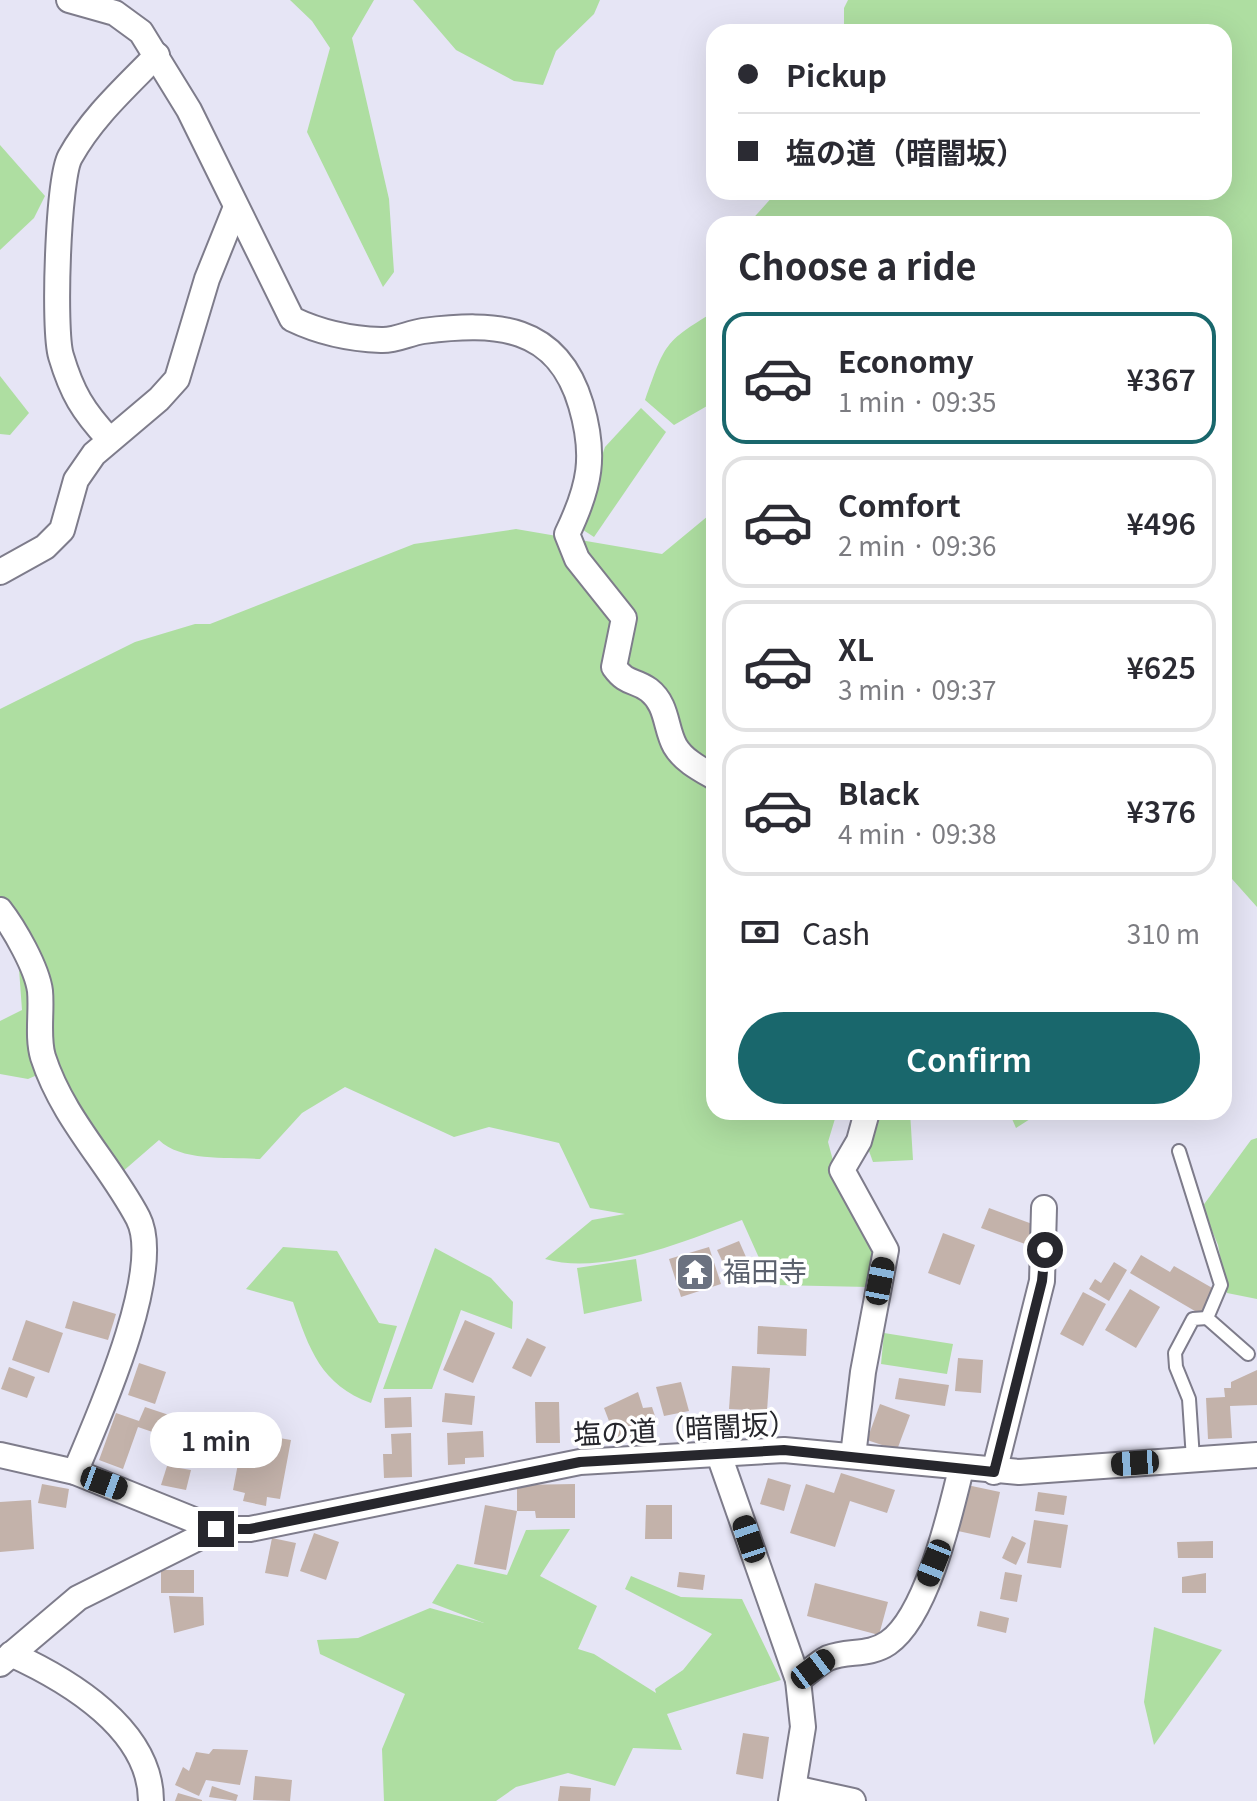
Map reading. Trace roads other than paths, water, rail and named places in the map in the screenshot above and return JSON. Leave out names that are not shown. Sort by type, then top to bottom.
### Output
[{"type":"street","points":[[69,0],[115,13],[141,32],[189,110],[292,319],[314,330],[384,341],[422,331],[508,329],[538,339],[572,377],[591,438],[591,468],[567,534],[577,559],[624,618],[614,667],[624,681],[649,690],[666,711],[675,747],[694,766],[706,773]]},
{"type":"street","points":[[109,439],[78,405],[59,352],[59,204],[68,160],[96,117],[157,55]]},
{"type":"street","points":[[0,572],[45,547],[62,530],[76,480],[109,439],[159,399],[177,379],[207,279],[236,207]]},
{"type":"street","points":[[0,910],[14,928],[40,987],[42,1054],[81,1134],[141,1222],[143,1259],[128,1345],[75,1472]]},
{"type":"street","points":[[853,1456],[863,1372],[886,1250],[842,1170],[859,1141],[865,1120]]},
{"type":"street","points":[[994,1472],[1042,1281],[1044,1208]]},
{"type":"street","name":"塩の道（暗闇坂）","points":[[216,1529],[250,1529],[580,1462],[784,1450],[994,1472],[1257,1455]]},
{"type":"street","points":[[0,1455],[75,1472],[216,1529]]},
{"type":"street","points":[[719,1455],[798,1680],[803,1727],[792,1795],[853,1801]]},
{"type":"street","points":[[798,1680],[828,1658],[869,1652],[890,1642],[924,1589],[945,1537],[961,1469]]},
{"type":"street","points":[[151,1801],[151,1787],[139,1756],[114,1723],[72,1685],[4,1655],[58,1612],[99,1585],[216,1529]]},
{"type":"lane","points":[[1179,1151],[1221,1285],[1207,1318]]},
{"type":"lane","points":[[1193,1459],[1189,1399],[1176,1367],[1175,1353],[1193,1319],[1207,1318],[1248,1354]]},
{"type":"place","name":"福田寺","points":[[695,1272]]}]
